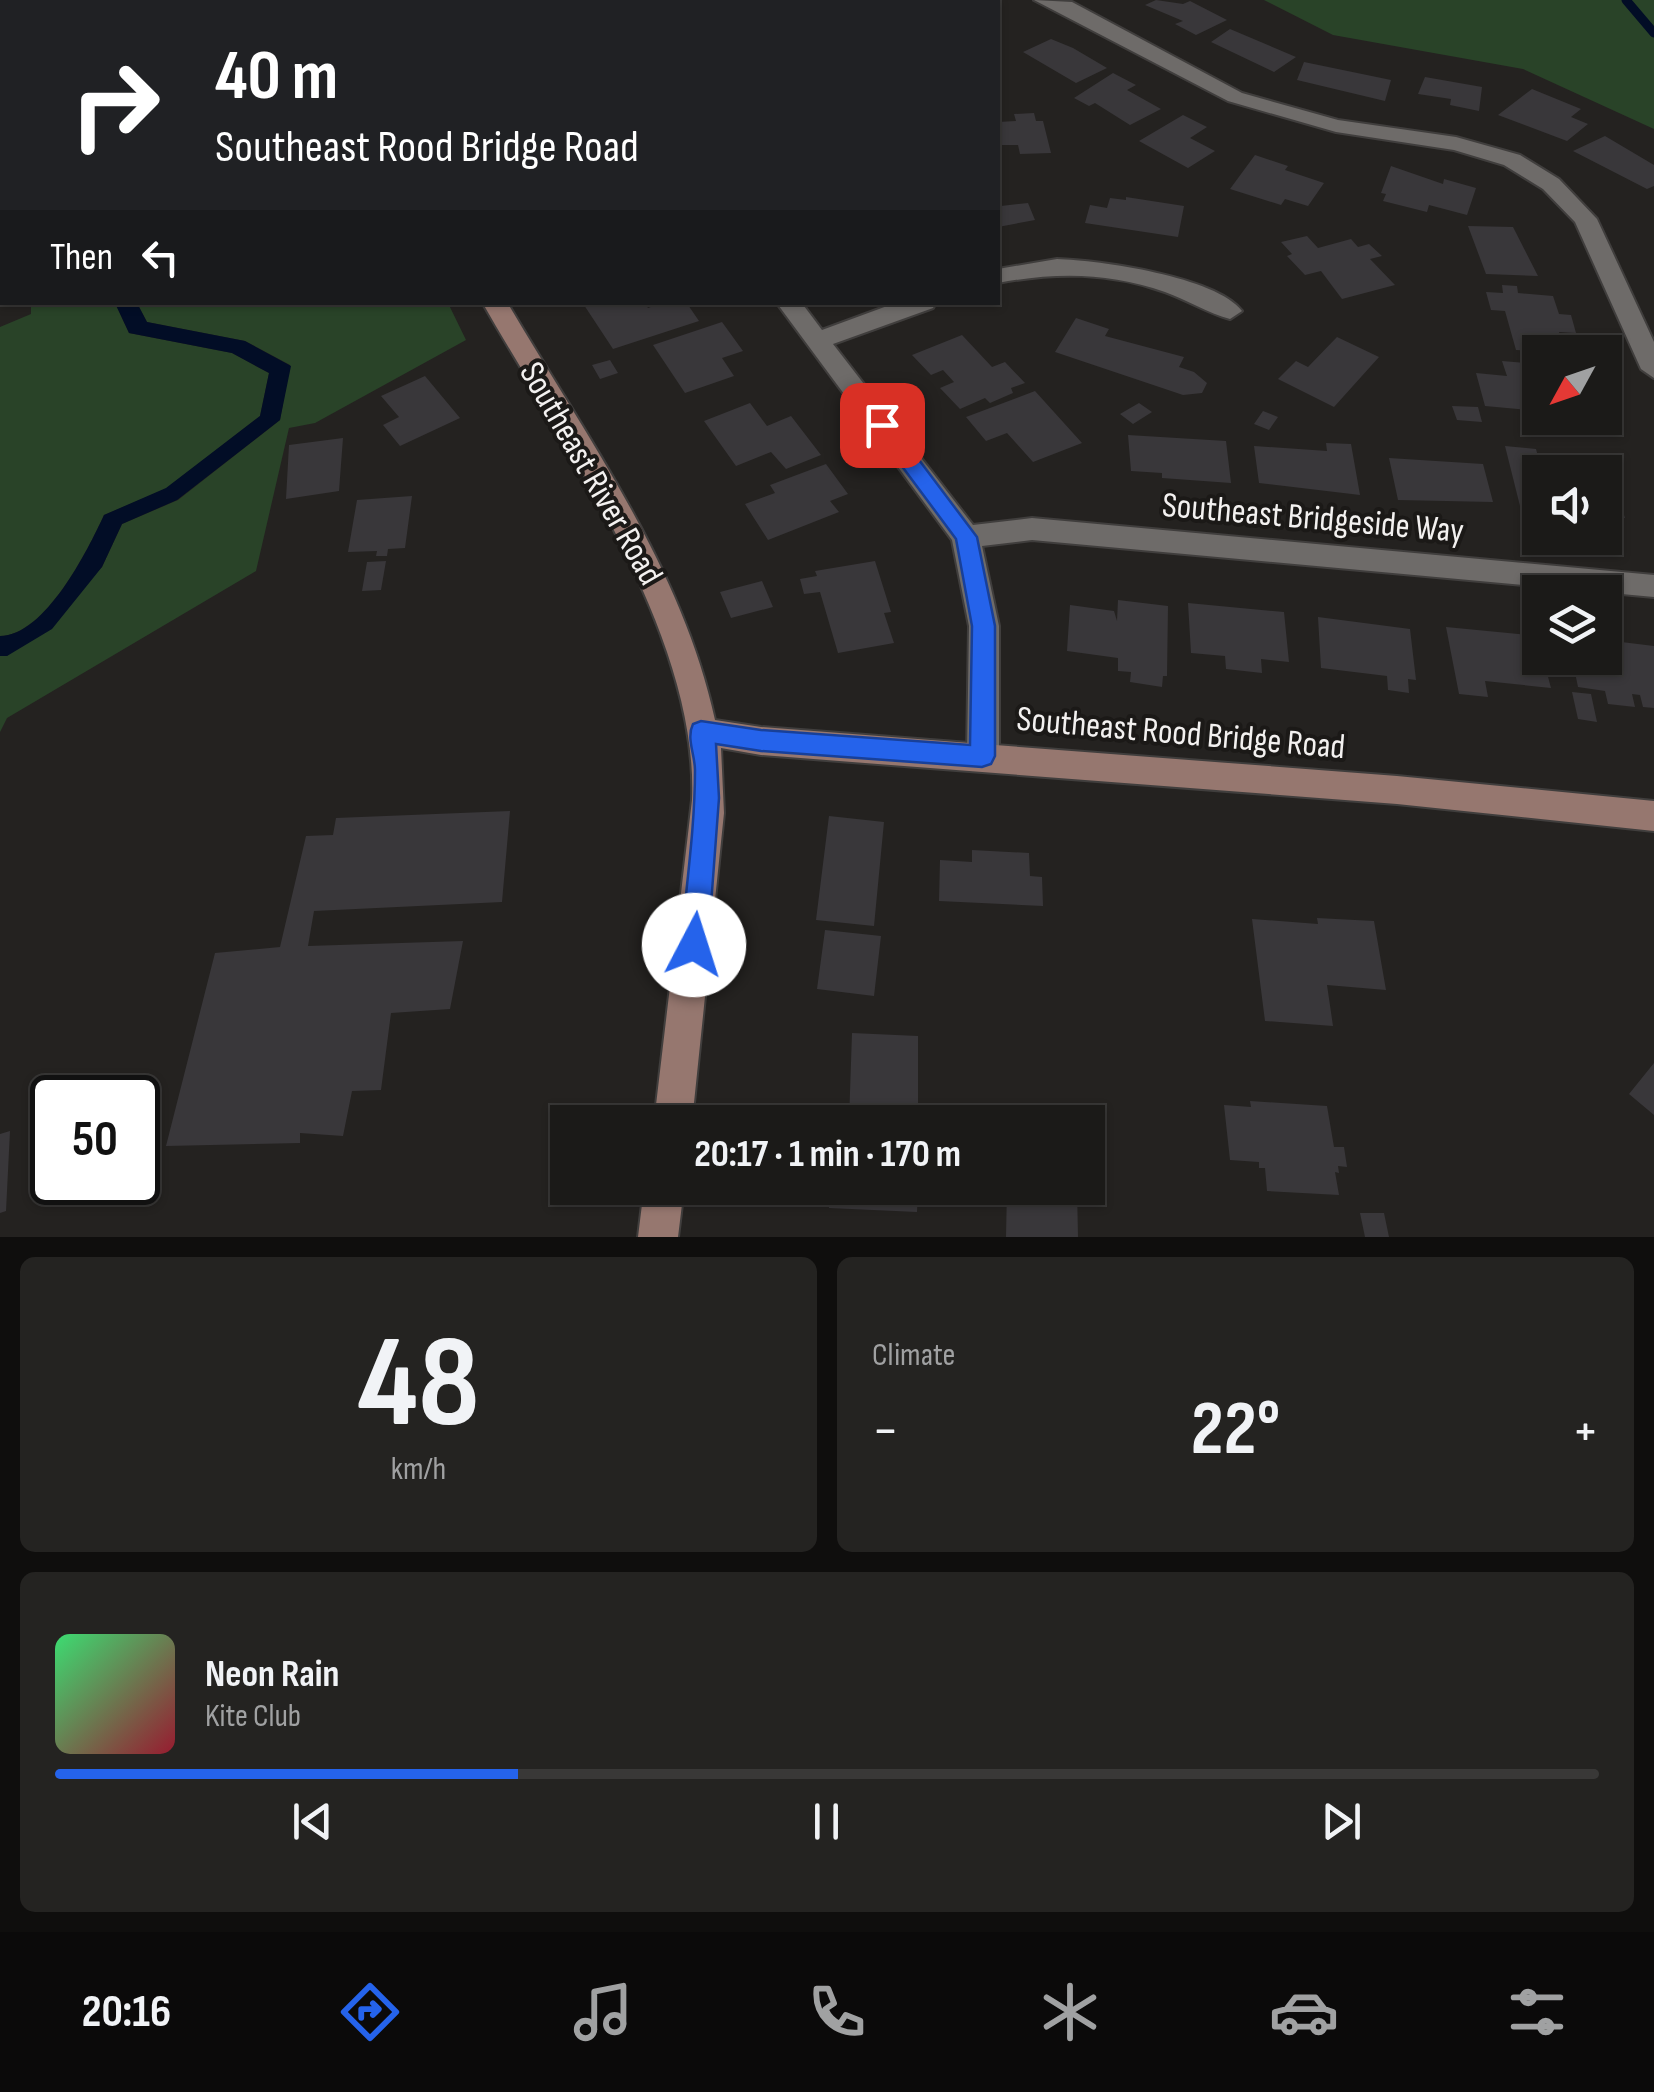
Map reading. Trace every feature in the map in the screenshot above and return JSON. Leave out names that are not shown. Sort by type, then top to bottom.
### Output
[{"type":"main road","name":"Southeast River Road","points":[[496,305],[643,554],[671,622],[701,731],[708,764],[707,798],[692,980],[675,1105]]},
{"type":"main road","name":"Southeast Rood Bridge Road","points":[[701,731],[761,741],[1397,790],[1654,816]]},
{"type":"main road","points":[[658,1237],[662,1205]]},
{"type":"street","points":[[1044,0],[1065,6],[1236,97],[1336,126],[1456,144],[1512,160],[1550,184],[1586,219],[1654,369]]},
{"type":"street","points":[[1000,276],[1071,266],[1122,272],[1170,284],[1230,311]]},
{"type":"street","points":[[790,305],[966,537],[984,626],[982,756]]},
{"type":"street","points":[[819,340],[916,305]]},
{"type":"street","name":"Southeast Bridgeside Way","points":[[966,537],[1032,529],[1654,586]]},
{"type":"green space","points":[[1264,0],[1654,0],[1654,129],[1523,69],[1333,35]]},
{"type":"green space","points":[[31,305],[116,305],[129,333],[232,353],[269,373],[260,416],[166,489],[104,515],[76,569],[48,607],[17,632],[0,636],[0,327],[31,314]]},
{"type":"green space","points":[[138,305],[449,305],[466,340],[315,423],[289,428],[256,571],[7,718],[0,732],[0,656],[7,656],[102,567],[122,524],[178,500],[280,420],[290,365],[245,341],[147,322]]},
{"type":"water","points":[[116,305],[138,305],[147,322],[245,341],[291,366],[280,420],[177,500],[122,524],[102,567],[52,629],[7,656],[0,656],[0,636],[17,632],[48,607],[76,569],[104,515],[166,488],[260,416],[269,373],[232,353],[129,333]]},
{"type":"building","points":[[1156,0],[1183,4],[1190,1],[1227,20],[1196,35],[1175,24],[1183,21],[1145,5]]},
{"type":"building","points":[[1230,29],[1296,57],[1274,72],[1211,42]]},
{"type":"building","points":[[1051,39],[1107,68],[1076,83],[1023,52]]},
{"type":"building","points":[[1304,62],[1391,80],[1385,101],[1297,80]]},
{"type":"building","points":[[1113,73],[1136,85],[1127,90],[1161,109],[1130,125],[1095,103],[1089,106],[1074,98]]},
{"type":"building","points":[[1425,77],[1482,87],[1479,111],[1450,105],[1451,99],[1418,94]]},
{"type":"building","points":[[1532,89],[1581,109],[1571,117],[1588,124],[1567,141],[1498,115]]},
{"type":"building","points":[[1034,113],[1036,121],[1043,121],[1051,153],[1020,154],[1018,145],[1000,144],[1000,122],[1016,121],[1014,114]]},
{"type":"building","points":[[1183,115],[1207,127],[1190,138],[1215,151],[1188,168],[1139,141]]},
{"type":"building","points":[[1605,136],[1654,165],[1654,186],[1647,189],[1573,151]]},
{"type":"building","points":[[1255,155],[1324,183],[1308,206],[1285,199],[1281,205],[1230,189]]},
{"type":"building","points":[[1391,166],[1443,184],[1444,179],[1476,188],[1467,215],[1429,205],[1427,212],[1383,201],[1386,194],[1381,193]]},
{"type":"building","points":[[1110,198],[1184,206],[1178,237],[1085,223],[1090,205],[1107,208]]},
{"type":"building","points":[[1000,203],[1028,203],[1035,220],[1000,227]]},
{"type":"building","points":[[1468,226],[1513,227],[1538,276],[1486,274]]},
{"type":"building","points":[[1307,236],[1318,248],[1351,239],[1358,247],[1369,244],[1382,256],[1370,259],[1395,285],[1342,299],[1321,271],[1305,275],[1287,256],[1292,254],[1281,242]]},
{"type":"building","points":[[1502,285],[1517,286],[1518,293],[1553,296],[1559,314],[1571,315],[1576,333],[1522,335],[1522,350],[1516,350],[1505,311],[1491,310],[1486,292],[1503,293]]},
{"type":"building","points":[[584,305],[688,305],[699,321],[613,349]]},
{"type":"building","points":[[1076,318],[1109,329],[1105,336],[1184,357],[1179,367],[1194,372],[1207,383],[1202,393],[1183,395],[1055,352]]},
{"type":"building","points":[[722,322],[743,351],[722,358],[734,376],[685,393],[653,345]]},
{"type":"building","points":[[962,335],[992,367],[1005,362],[1025,383],[990,403],[985,398],[960,409],[940,388],[954,382],[943,370],[931,375],[912,355]]},
{"type":"building","points":[[1337,337],[1379,357],[1334,407],[1278,379],[1296,361],[1308,367]]},
{"type":"building","points":[[610,360],[618,373],[600,379],[592,365]]},
{"type":"building","points":[[1502,361],[1522,363],[1522,409],[1485,406],[1476,373],[1507,376]]},
{"type":"building","points":[[425,376],[460,418],[400,446],[383,425],[399,417],[381,396]]},
{"type":"building","points":[[1035,391],[1082,443],[1033,462],[1007,433],[986,441],[966,417]]},
{"type":"building","points":[[750,403],[767,426],[791,416],[821,455],[786,469],[771,452],[736,466],[704,421]]},
{"type":"building","points":[[1139,403],[1152,412],[1133,424],[1120,414]]},
{"type":"building","points":[[1452,406],[1478,407],[1482,422],[1457,420]]},
{"type":"building","points":[[1263,411],[1278,417],[1269,430],[1254,424]]},
{"type":"building","points":[[1128,435],[1226,441],[1231,483],[1162,478],[1162,473],[1131,471]]},
{"type":"building","points":[[343,438],[339,491],[286,499],[289,445]]},
{"type":"building","points":[[1326,443],[1351,444],[1360,495],[1259,483],[1254,446],[1327,451]]},
{"type":"building","points":[[1505,446],[1536,449],[1538,455],[1522,455],[1521,510]]},
{"type":"building","points":[[1389,458],[1483,464],[1493,502],[1398,500]]},
{"type":"building","points":[[826,464],[848,494],[830,501],[839,512],[768,540],[745,504],[775,493],[770,485]]},
{"type":"building","points":[[412,496],[405,548],[388,549],[387,556],[376,556],[377,551],[348,552],[357,500]]},
{"type":"building","points":[[386,561],[381,590],[362,591],[367,562]]},
{"type":"building","points":[[875,561],[891,612],[884,613],[894,643],[838,653],[820,592],[804,594],[800,579],[817,576],[815,571]]},
{"type":"building","points":[[762,581],[773,607],[731,618],[720,592]]},
{"type":"building","points":[[1118,600],[1168,606],[1167,676],[1163,676],[1162,687],[1130,682],[1131,672],[1118,671],[1118,658],[1067,651],[1070,605],[1114,611],[1117,621]]},
{"type":"building","points":[[1188,603],[1284,612],[1289,662],[1261,659],[1262,673],[1226,669],[1225,656],[1191,653]]},
{"type":"building","points":[[1318,617],[1410,629],[1416,680],[1408,679],[1409,693],[1388,690],[1387,676],[1321,668]]},
{"type":"building","points":[[1446,627],[1522,634],[1522,675],[1548,675],[1551,688],[1485,681],[1488,697],[1459,694]]},
{"type":"building","points":[[1622,642],[1654,646],[1654,708],[1643,707],[1640,695],[1632,694],[1635,707],[1608,704],[1605,691],[1578,687],[1576,675],[1622,675]]},
{"type":"building","points":[[1572,692],[1591,694],[1597,722],[1578,719]]},
{"type":"building","points":[[510,811],[502,902],[314,911],[308,946],[463,941],[450,1009],[391,1013],[381,1090],[352,1091],[343,1136],[300,1133],[300,1143],[166,1146],[215,953],[280,947],[306,836],[333,835],[336,818]]},
{"type":"building","points":[[829,816],[884,822],[874,926],[816,920]]},
{"type":"building","points":[[972,850],[1029,853],[1030,876],[1042,877],[1043,906],[939,901],[940,860],[972,862]]},
{"type":"building","points":[[1317,918],[1374,921],[1386,990],[1327,985],[1333,1026],[1265,1021],[1252,919],[1318,924]]},
{"type":"building","points":[[825,930],[881,936],[874,996],[817,989]]},
{"type":"building","points":[[852,1033],[918,1036],[918,1105],[850,1105]]},
{"type":"building","points":[[1654,1063],[1654,1115],[1629,1094]]},
{"type":"building","points":[[1250,1101],[1327,1106],[1334,1147],[1344,1147],[1347,1167],[1338,1166],[1339,1173],[1335,1172],[1339,1195],[1267,1191],[1265,1168],[1259,1168],[1259,1162],[1230,1160],[1224,1105],[1251,1107]]},
{"type":"building","points":[[10,1131],[6,1211],[0,1213],[0,1134]]},
{"type":"building","points":[[829,1205],[917,1205],[917,1212]]},
{"type":"building","points":[[1007,1205],[1077,1205],[1078,1237],[1006,1237]]},
{"type":"building","points":[[1360,1213],[1384,1213],[1389,1237],[1365,1237]]},
{"type":"waterway","points":[[1626,0],[1654,33]]},
{"type":"route","points":[[694,945],[707,798],[708,764],[701,731],[761,741],[982,756],[984,626],[966,537],[882,425]]}]
